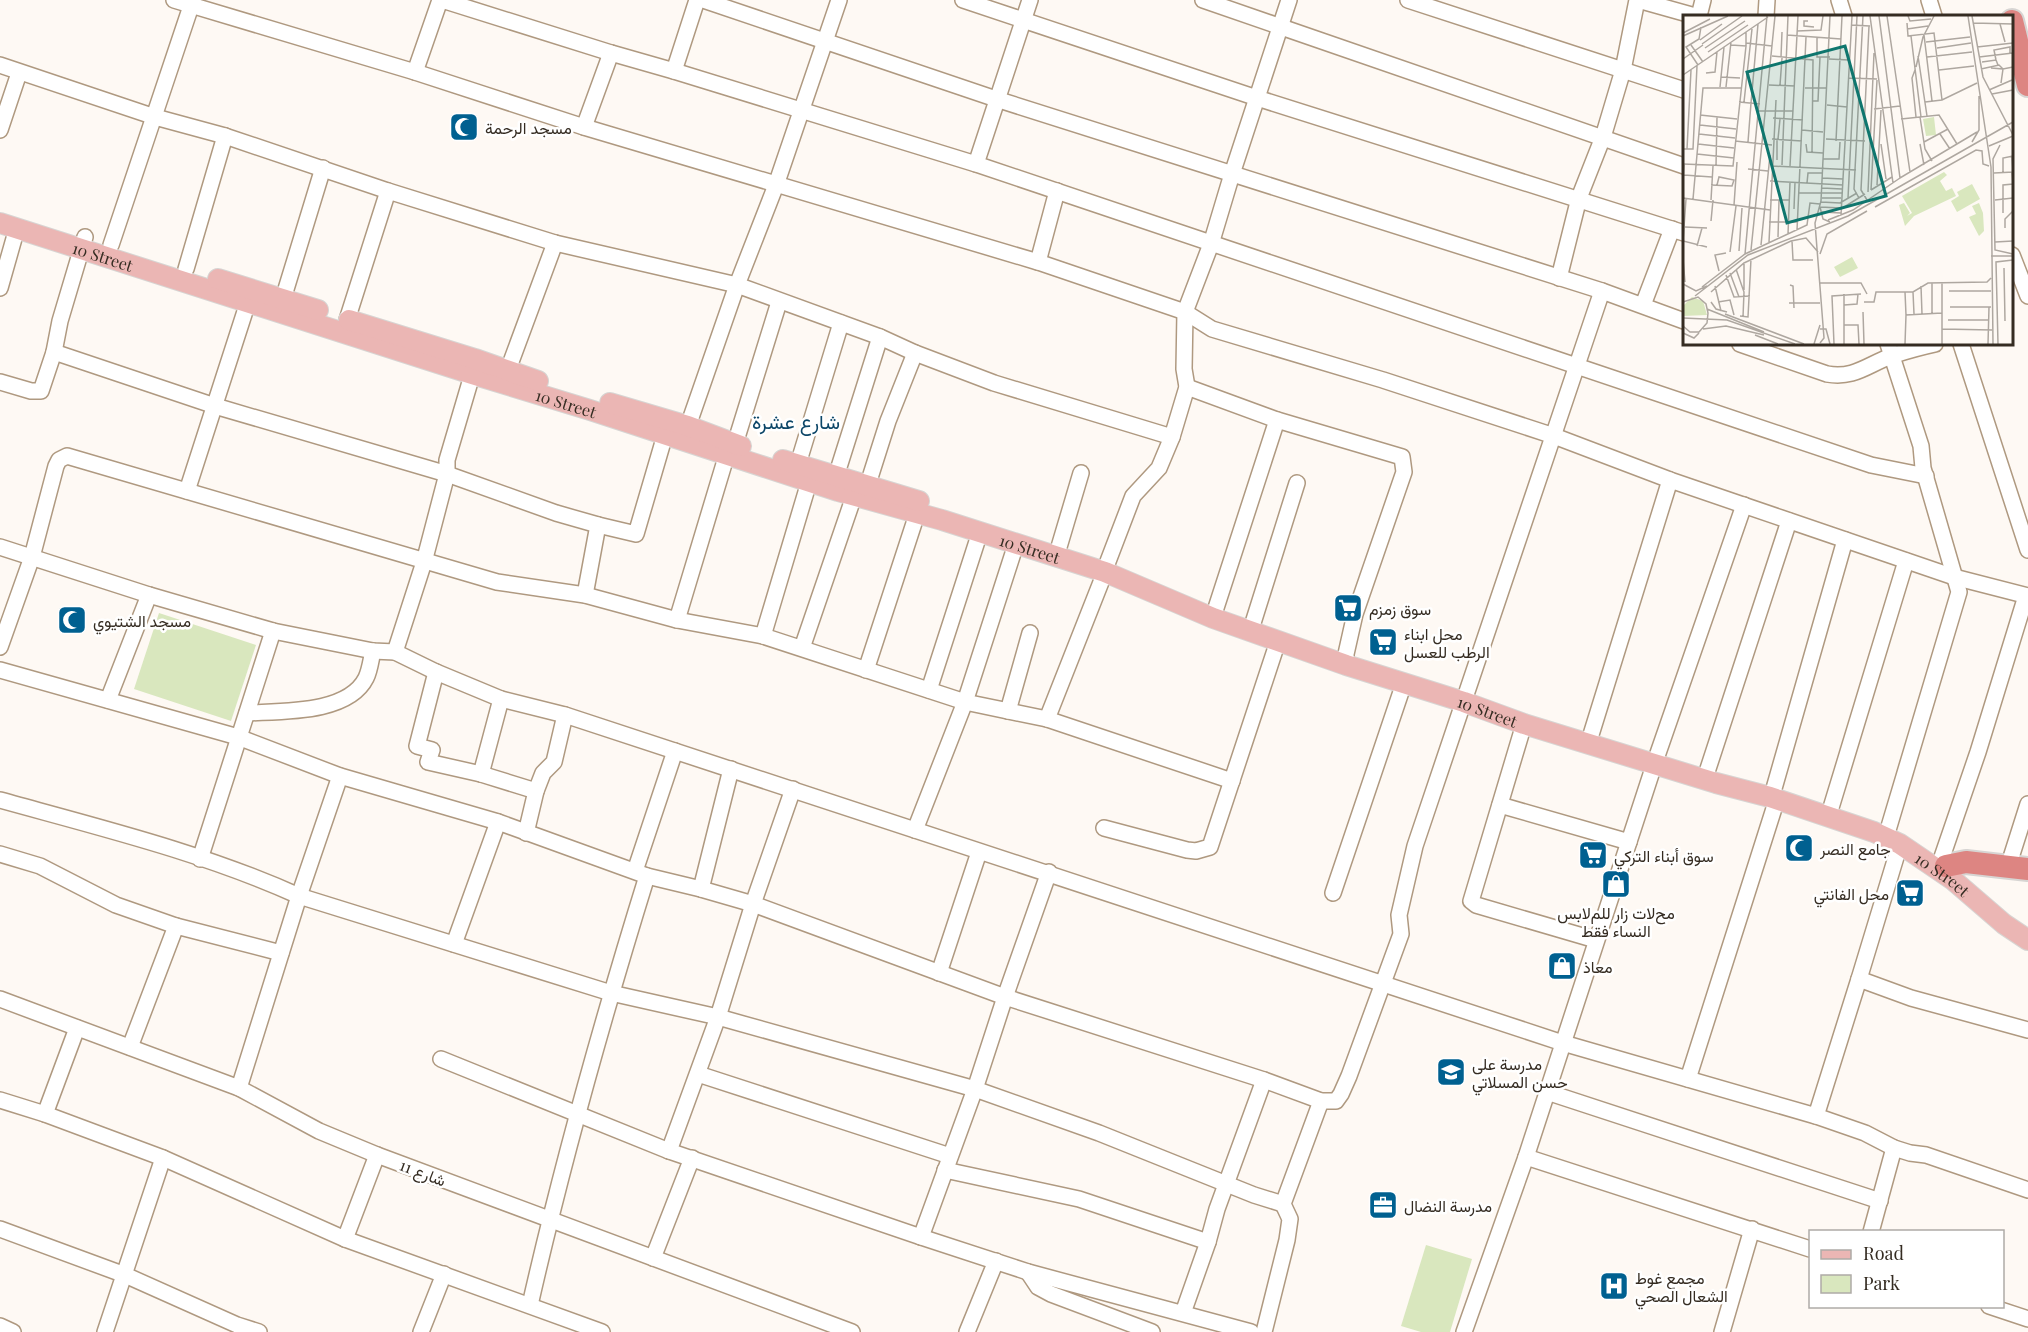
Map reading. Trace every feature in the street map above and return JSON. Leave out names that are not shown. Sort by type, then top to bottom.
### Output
[{"type":"highway","points":[[2006,0],[2010,15]]},
{"type":"highway","points":[[2013,27],[2028,86]]},
{"type":"highway","points":[[1943,864],[1966,862],[2018,868]]},
{"type":"main road","name":"10 Street","points":[[0,212],[248,302],[474,367],[508,370],[688,426],[731,449]]},
{"type":"main road","name":"10 Street","points":[[8,225],[83,243],[111,245],[347,320],[665,435],[731,449],[800,474],[1059,547],[1213,618],[1278,641],[1346,660],[1655,761],[1830,811],[1894,837],[1943,864],[2028,931]]},
{"type":"main road","name":"10 Street","points":[[861,490],[917,514],[1106,568],[1216,608],[1404,683],[1465,699],[1524,724],[1775,796],[1894,837],[1953,880],[2004,924],[2028,940]]},
{"type":"street","points":[[174,0],[192,3],[415,72],[584,127],[1038,262],[1185,312],[1212,329],[1383,380],[1554,436],[1670,480],[1905,561],[1954,577],[2027,596],[1943,864]]},
{"type":"street","points":[[415,72],[441,0],[976,164],[1871,465],[1926,476]]},
{"type":"street","points":[[674,71],[697,0]]},
{"type":"street","points":[[702,0],[996,99],[1602,291],[1683,321]]},
{"type":"street","points":[[688,426],[736,285],[776,184],[839,0]]},
{"type":"street","points":[[963,0],[1257,98],[1678,231],[1643,305]]},
{"type":"street","points":[[976,164],[1030,0]]},
{"type":"street","points":[[1203,0],[1683,166]]},
{"type":"street","points":[[1047,719],[1133,496],[1159,468],[1172,437],[1187,387],[1184,369],[1185,312],[1211,244],[1289,0]]},
{"type":"street","points":[[1408,0],[1683,90]]},
{"type":"street","points":[[1559,278],[1579,198],[1603,137],[1623,70],[1637,0],[1693,15]]},
{"type":"street","points":[[1697,15],[1703,0]]},
{"type":"street","points":[[1766,15],[1767,0]]},
{"type":"street","points":[[1839,0],[1844,15]]},
{"type":"street","points":[[1929,0],[1934,15]]},
{"type":"street","points":[[111,245],[192,3]]},
{"type":"street","points":[[584,127],[610,53]]},
{"type":"street","points":[[0,65],[155,117],[225,136],[555,243],[736,285],[880,337],[994,383],[1172,437]]},
{"type":"street","points":[[0,130],[19,73]]},
{"type":"street","points":[[186,269],[225,136]]},
{"type":"street","points":[[283,299],[323,168]]},
{"type":"street","points":[[347,320],[388,190]]},
{"type":"street","points":[[1038,262],[1057,191]]},
{"type":"street","points":[[0,288],[8,225]]},
{"type":"street","points":[[0,382],[31,391],[41,391],[54,352],[60,321],[83,243]]},
{"type":"street","points":[[508,370],[555,243]]},
{"type":"street","points":[[2013,258],[2028,296]]},
{"type":"street","points":[[0,670],[238,737],[340,776],[498,822],[641,873],[753,904],[1005,997],[1264,1080],[1321,1101],[1336,1101],[1341,1094],[1384,984],[1401,934],[1399,915],[1415,846],[1602,291]]},
{"type":"street","points":[[187,491],[248,302]]},
{"type":"street","points":[[677,620],[779,302]]},
{"type":"street","points":[[763,636],[800,474],[841,323]]},
{"type":"street","points":[[834,482],[880,337]]},
{"type":"street","points":[[1743,345],[1827,374],[1842,376],[1852,374],[1890,350],[1928,345]]},
{"type":"street","points":[[1961,345],[2028,550]]},
{"type":"street","points":[[1816,1116],[1859,979],[1959,592],[1926,476],[1921,446],[1890,350]]},
{"type":"street","points":[[54,352],[215,406],[447,474],[564,516],[636,534],[665,435]]},
{"type":"street","points":[[802,648],[915,353]]},
{"type":"street","points":[[395,652],[424,562],[447,474],[447,460],[474,367]]},
{"type":"street","points":[[1187,387],[1277,420],[1402,457],[1404,472],[1355,614],[1346,660]]},
{"type":"street","points":[[1216,608],[1277,420]]},
{"type":"street","points":[[0,647],[32,557],[56,466],[62,456],[78,458],[496,582],[585,595],[677,620],[763,636],[965,702],[1047,719],[1232,781]]},
{"type":"street","points":[[1059,547],[1081,473]]},
{"type":"street","points":[[1590,738],[1670,480]]},
{"type":"street","points":[[1253,623],[1297,483]]},
{"type":"street","points":[[1464,1332],[1526,1157],[1655,761],[1744,505]]},
{"type":"street","points":[[866,670],[917,514]]},
{"type":"street","points":[[1706,775],[1789,521]]},
{"type":"street","points":[[585,595],[598,525]]},
{"type":"street","points":[[929,690],[980,532]]},
{"type":"street","points":[[1688,1079],[1775,796],[1845,540]]},
{"type":"street","points":[[915,830],[965,702],[1016,544]]},
{"type":"street","points":[[0,547],[273,631],[373,651],[395,652],[501,699],[565,715],[979,852],[1049,872],[1563,1043],[1816,1116],[1865,1133],[1894,1148],[1926,1155],[2028,1190]]},
{"type":"street","points":[[1830,811],[1905,561]]},
{"type":"street","points":[[108,700],[149,594]]},
{"type":"street","points":[[200,859],[273,631]]},
{"type":"street","points":[[1008,711],[1030,633]]},
{"type":"street","points":[[1104,828],[1187,850],[1196,851],[1210,847],[1278,641]]},
{"type":"street","points":[[246,713],[300,710],[336,703],[356,693],[367,677],[373,651]]},
{"type":"street","points":[[436,672],[417,746],[432,750],[429,762],[481,774],[536,791]]},
{"type":"street","points":[[1333,893],[1404,683]]},
{"type":"street","points":[[481,774],[501,699]]},
{"type":"street","points":[[526,833],[536,791],[543,773],[554,762],[565,715]]},
{"type":"street","points":[[1524,724],[1471,898],[1473,903],[1596,940]]},
{"type":"street","points":[[530,1305],[577,1115],[675,751]]},
{"type":"street","points":[[701,889],[731,769]]},
{"type":"street","points":[[239,1088],[299,896],[340,776]]},
{"type":"street","points":[[669,1151],[718,1017],[753,904],[793,789]]},
{"type":"street","points":[[0,800],[121,833],[250,874],[299,896],[611,993],[718,1017],[975,1089],[1099,1133],[1227,1182],[1254,1195],[1283,1204]]},
{"type":"street","points":[[2018,868],[2028,804]]},
{"type":"street","points":[[1500,805],[1629,842]]},
{"type":"street","points":[[454,944],[498,822]]},
{"type":"street","points":[[939,973],[979,852]]},
{"type":"street","points":[[0,854],[40,866],[116,905],[176,926],[281,953]]},
{"type":"street","points":[[921,1237],[975,1089],[1049,872]]},
{"type":"street","points":[[130,1047],[176,926]]},
{"type":"street","points":[[1859,979],[1911,998],[2028,1030]]},
{"type":"street","name":"شارع 11","points":[[0,999],[239,1088],[319,1131],[377,1155],[852,1332]]},
{"type":"street","points":[[45,1114],[77,1028]]},
{"type":"street","points":[[441,1059],[669,1151],[921,1237],[1028,1272],[1251,1332]]},
{"type":"street","points":[[698,1074],[947,1163],[1079,1199],[1208,1242]]},
{"type":"street","points":[[1183,1313],[1264,1080]]},
{"type":"street","points":[[1547,1092],[1880,1201]]},
{"type":"street","points":[[0,1101],[45,1114],[163,1158],[345,1239],[602,1332]]},
{"type":"street","points":[[1263,1332],[1287,1240],[1290,1220],[1283,1204],[1321,1101]]},
{"type":"street","points":[[1872,1230],[1894,1148]]},
{"type":"street","points":[[345,1239],[377,1155]]},
{"type":"street","points":[[1526,1157],[1809,1248]]},
{"type":"street","points":[[105,1332],[163,1158]]},
{"type":"street","points":[[653,1258],[692,1158]]},
{"type":"street","points":[[0,1229],[125,1275],[237,1325],[259,1332]]},
{"type":"street","points":[[1722,1332],[1752,1229]]},
{"type":"street","points":[[967,1332],[996,1261]]},
{"type":"street","points":[[1028,1272],[1038,1287],[1051,1294],[1152,1332]]},
{"type":"street","points":[[420,1332],[444,1274]]},
{"type":"street","points":[[1995,1308],[2028,1320],[2024,1332]]},
{"type":"street","points":[[0,1326],[13,1332]]},
{"type":"green space","points":[[159,613],[256,645],[231,721],[134,689]]},
{"type":"green space","points":[[1426,1245],[1472,1259],[1450,1332],[1421,1332],[1401,1326]]},
{"type":"place","name":"مسجد الرحمة","points":[[464,127]]},
{"type":"place","name":"سوق زمزم","points":[[1348,608]]},
{"type":"place","name":"مسجد الشتيوي","points":[[72,620]]},
{"type":"place","name":"محل ابناء الرطب للعسل","points":[[1383,642]]},
{"type":"place","name":"جامع النصر","points":[[1799,848]]},
{"type":"place","name":"سوق أبناء التركي","points":[[1593,855]]},
{"type":"place","name":"محﻻت زار للمﻻبس النساء فقط","points":[[1616,884]]},
{"type":"place","name":"محل الفانتي","points":[[1910,893]]},
{"type":"place","name":"معاذ","points":[[1562,966]]},
{"type":"place","name":"مدرسة على حسن المسلاتي","points":[[1451,1072]]},
{"type":"place","name":"مدرسة النضال","points":[[1383,1205]]},
{"type":"place","name":"مجمع غوط الشعال الصحي","points":[[1614,1286]]},
{"type":"district","name":"شارع عشرة","points":[[796,420]]}]
